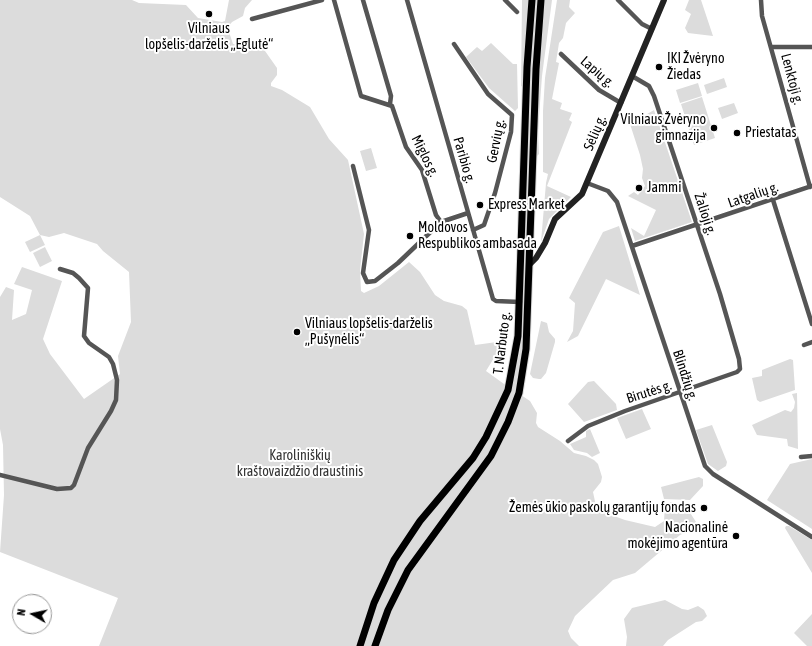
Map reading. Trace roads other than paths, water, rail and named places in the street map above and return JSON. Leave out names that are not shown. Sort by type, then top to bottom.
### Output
[{"type":"main road","name":"T. Narbuto g.","points":[[360,646],[374,603],[394,560],[420,521],[473,458],[496,418],[508,390],[518,336],[527,67],[532,0]]},
{"type":"main road","name":"T. Narbuto g.","points":[[375,646],[388,610],[408,570],[423,547],[482,470],[499,443],[519,393],[526,349],[536,69],[541,0]]},
{"type":"main road","name":"Sėlių g.","points":[[530,264],[536,258],[545,243],[555,219],[578,200],[587,183],[664,0]]},
{"type":"main road","points":[[521,272],[530,264]]},
{"type":"street","points":[[252,19],[322,0]]},
{"type":"street","points":[[334,0],[361,96],[390,104]]},
{"type":"street","name":"Miglos g.","points":[[363,0],[391,96],[390,104],[394,110],[406,147],[422,170],[436,215],[442,222]]},
{"type":"street","name":"Paribio g.","points":[[407,0],[493,299],[496,301],[520,302]]},
{"type":"street","points":[[505,0],[516,12]]},
{"type":"street","points":[[618,0],[642,24],[652,29]]},
{"type":"street","name":"Lenktoji g.","points":[[761,0],[761,12],[811,187]]},
{"type":"street","name":"Gervių g.","points":[[454,44],[488,94],[512,115],[512,132],[495,193],[484,225],[473,230]]},
{"type":"street","points":[[772,47],[812,47]]},
{"type":"street","name":"Lapių g.","points":[[561,54],[599,90],[620,103]]},
{"type":"street","name":"Žalioji g.","points":[[632,76],[652,89],[733,338],[739,359],[740,369]]},
{"type":"street","points":[[353,166],[369,230],[363,273],[367,282],[375,281],[398,263],[442,222],[468,213]]},
{"type":"street","name":"Blindžių g.","points":[[587,183],[604,190],[613,196],[621,214],[700,457],[707,469],[812,537]]},
{"type":"street","name":"Latgalių g.","points":[[632,246],[697,226],[811,187]]},
{"type":"street","points":[[773,200],[812,324]]},
{"type":"street","points":[[0,476],[66,490],[74,485],[88,448],[111,411],[117,393],[117,380],[113,364],[109,357],[89,344],[84,336],[83,330],[88,293],[86,284],[73,273],[60,270]]},
{"type":"street","points":[[804,345],[812,342]]},
{"type":"street","name":"Birutės g.","points":[[568,441],[588,426],[625,411],[737,372],[740,369]]},
{"type":"street","points":[[801,457],[812,456]]},
{"type":"place","name":"Vilniaus lopšelis-darželis „Eglutė“","points":[[209,14]]},
{"type":"place","name":"IKI Žvėryno Žiedas","points":[[659,67]]},
{"type":"place","name":"Vilniaus Žvėryno gimnazija","points":[[714,128]]},
{"type":"place","name":"Priestatas","points":[[737,133]]},
{"type":"place","name":"Jammi","points":[[639,188]]},
{"type":"place","name":"Express Market","points":[[480,205]]},
{"type":"place","name":"Moldovos Respublikos ambasada","points":[[410,236]]},
{"type":"place","name":"Vilniaus lopšelis-darželis „Pušynėlis“","points":[[297,332]]},
{"type":"place","name":"Žemės ūkio paskolų garantijų fondas","points":[[704,508]]},
{"type":"place","name":"Nacionalinė mokėjimo agentūra","points":[[736,536]]},
{"type":"park label","name":"Karoliniškių kraštovaizdžio draustinis","points":[[300,464]]}]
